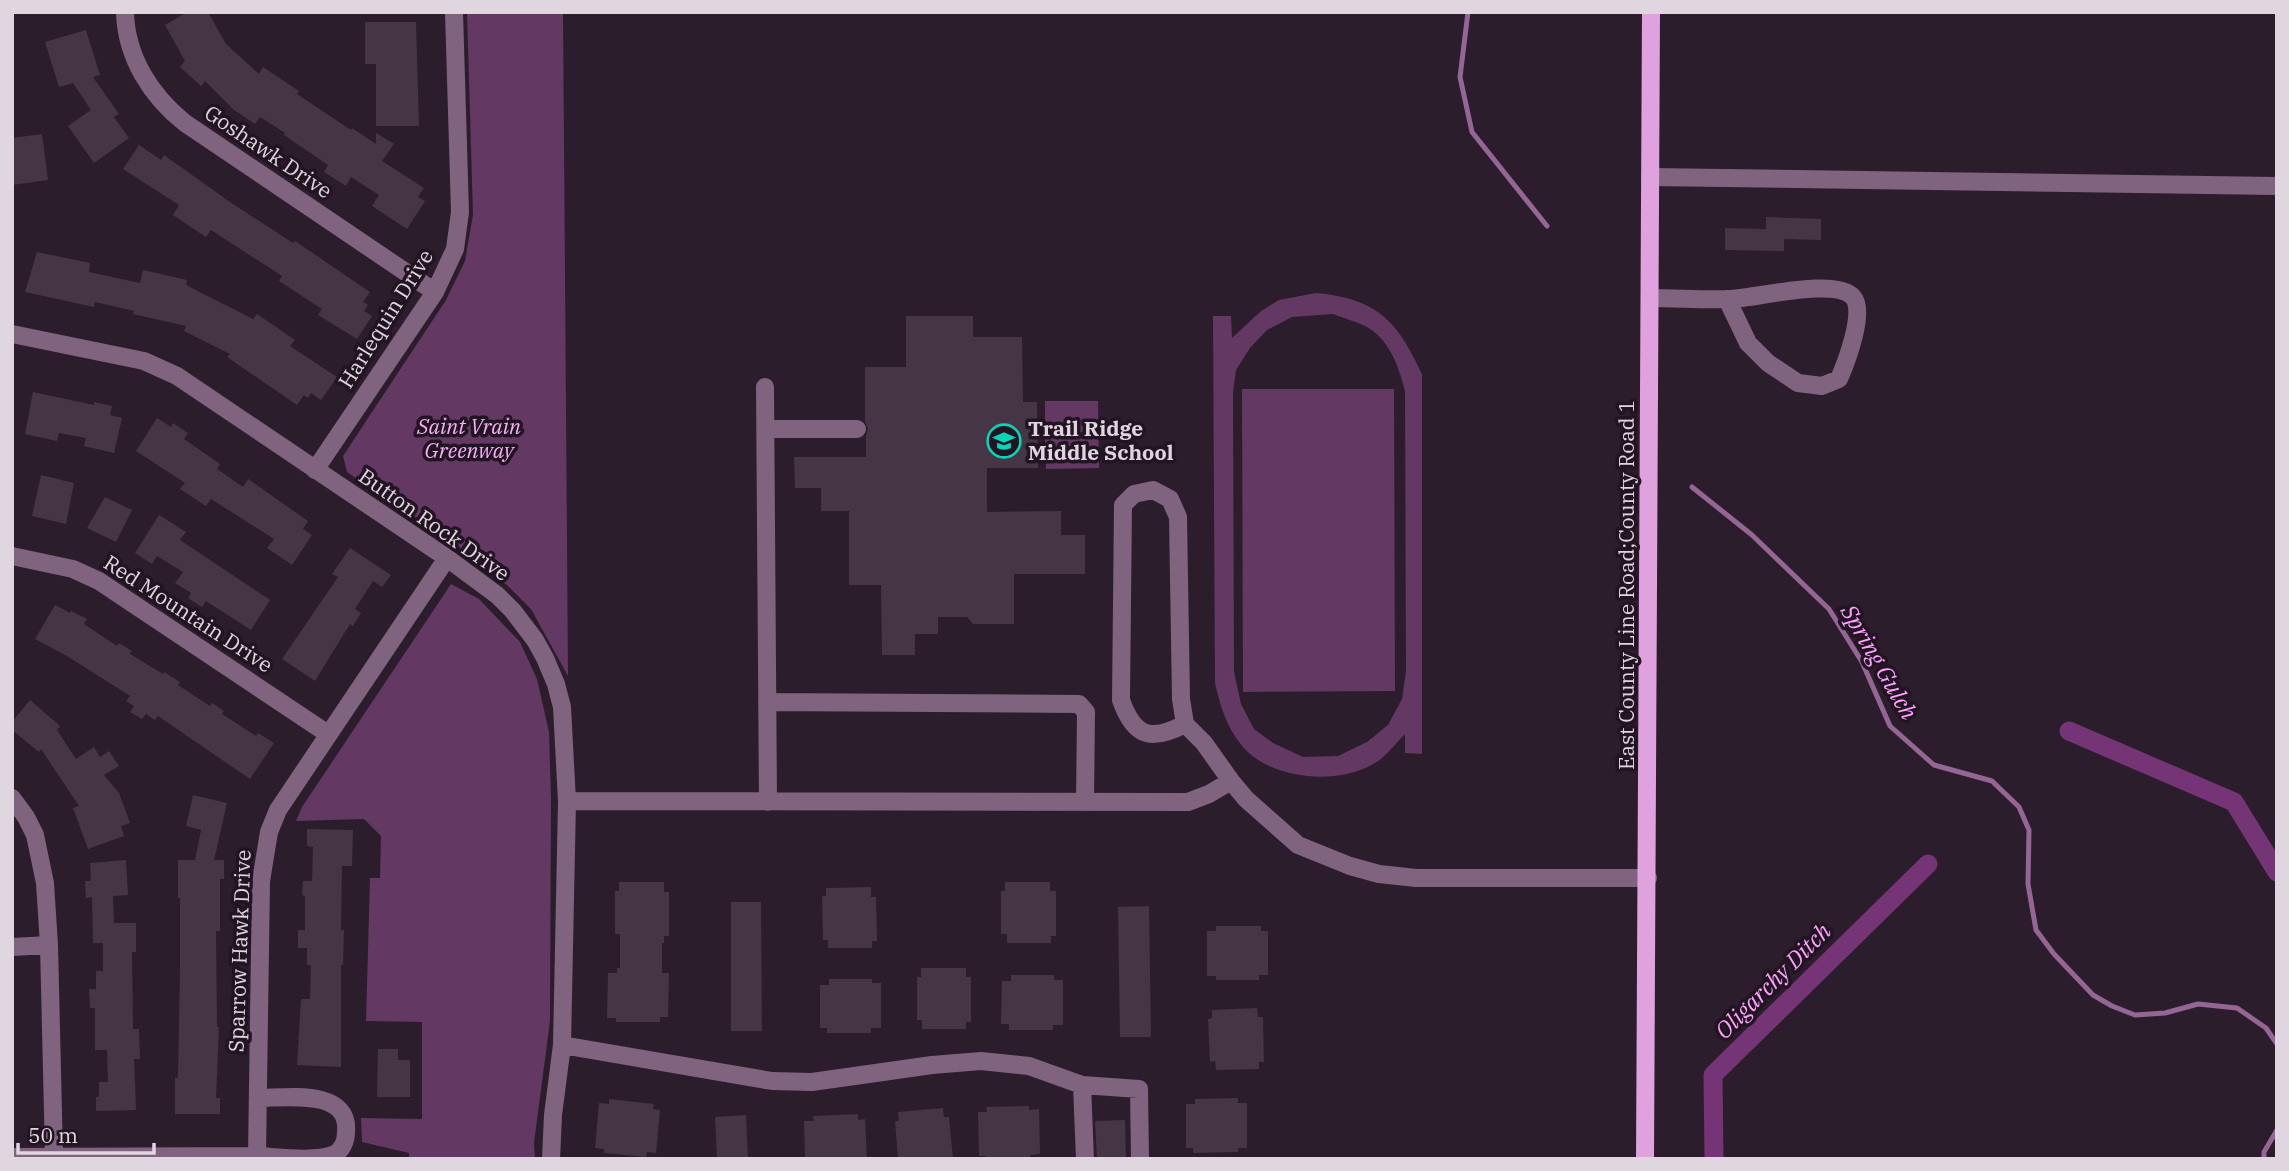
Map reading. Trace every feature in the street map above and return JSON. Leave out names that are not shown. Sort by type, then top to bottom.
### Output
[{"type":"main road","name":"East County Line Road;County Road 1","points":[[1645,1159],[1651,12]]},
{"type":"street","name":"Goshawk Drive","points":[[125,12],[125,23],[136,61],[144,78],[168,110],[435,292]]},
{"type":"street","name":"Harlequin Drive","points":[[315,470],[435,292],[455,249],[459,230],[454,12]]},
{"type":"street","points":[[1650,177],[2277,186]]},
{"type":"street","points":[[1650,298],[1747,299],[1817,288],[1838,289],[1852,295],[1858,305],[1847,361],[1839,379],[1822,386],[1798,383],[1768,363],[1748,344],[1727,299]]},
{"type":"street","name":"Button Rock Drive","points":[[12,334],[144,361],[187,382],[447,558],[497,595],[535,640],[556,684],[562,707],[567,801],[562,1045],[553,1115],[551,1159]]},
{"type":"street","points":[[765,387],[768,802]]},
{"type":"street","points":[[766,429],[857,429]]},
{"type":"street","points":[[1185,724],[1168,733],[1152,734],[1136,729],[1121,700],[1123,505],[1135,494],[1153,490],[1170,499],[1178,517],[1181,699],[1185,724],[1204,743],[1246,799],[1298,845],[1350,866],[1379,874],[1416,878],[1648,878]]},
{"type":"street","name":"Red Mountain Drive","points":[[12,555],[73,569],[99,581],[328,734]]},
{"type":"street","name":"Sparrow Hawk Drive","points":[[257,1156],[261,881],[268,832],[278,810],[447,558]]},
{"type":"street","points":[[767,702],[1079,705],[1086,712],[1085,802]]},
{"type":"street","points":[[567,801],[1188,802],[1231,781]]},
{"type":"street","points":[[12,798],[26,817],[38,844],[45,883],[54,1155]]},
{"type":"street","points":[[12,947],[49,945]]},
{"type":"street","points":[[562,1045],[772,1081],[812,1082],[981,1061],[1029,1066],[1082,1085],[1139,1089],[1140,1159]]},
{"type":"street","points":[[1082,1085],[1085,1159]]},
{"type":"street","points":[[12,1157],[318,1157],[334,1155],[343,1146],[346,1133],[344,1115],[333,1104],[312,1099],[258,1098]]},
{"type":"green space","name":"Saint Vrain Greenway","points":[[467,12],[563,12],[568,676],[531,609],[507,585],[347,472],[343,456],[446,300],[465,261],[473,215]]},
{"type":"green space","points":[[1316,293],[1337,296],[1370,307],[1394,326],[1422,374],[1422,754],[1405,753],[1405,734],[1382,758],[1368,767],[1334,776],[1298,775],[1264,763],[1250,754],[1227,721],[1215,683],[1213,316],[1231,316],[1232,338],[1261,311],[1279,300]],"holes":[[[1333,314],[1365,326],[1381,338],[1396,363],[1405,391],[1406,671],[1402,699],[1388,725],[1367,742],[1338,756],[1303,757],[1273,743],[1254,729],[1241,704],[1234,672],[1233,392],[1236,370],[1250,348],[1267,330],[1292,317]]]},
{"type":"green space","points":[[1242,389],[1394,389],[1395,691],[1243,692]]},
{"type":"green space","points":[[1045,401],[1098,401],[1099,468],[1046,469],[1045,436],[1075,435],[1045,434]]},
{"type":"green space","points":[[451,584],[479,599],[520,642],[537,679],[549,732],[550,1021],[534,1143],[535,1159],[409,1159],[409,1153],[362,1142],[361,1118],[422,1119],[422,1022],[366,1021],[370,878],[380,878],[381,836],[364,819],[296,821],[302,807]]},
{"type":"building","points":[[187,12],[208,12],[226,44],[259,74],[263,67],[299,91],[297,94],[376,144],[376,133],[394,144],[382,161],[424,188],[418,197],[425,201],[407,229],[372,206],[379,195],[351,177],[346,186],[324,172],[328,165],[284,135],[285,133],[260,117],[255,124],[234,110],[205,81],[201,86],[180,67],[185,61],[165,25]]},
{"type":"building","points":[[365,22],[416,22],[419,126],[376,126],[376,64],[365,64]]},
{"type":"building","points":[[86,30],[100,75],[93,77],[119,114],[114,117],[129,138],[94,163],[68,126],[91,110],[73,83],[59,87],[45,42]]},
{"type":"building","points":[[42,134],[48,180],[12,185],[12,138]]},
{"type":"building","points":[[139,145],[161,160],[164,155],[230,202],[293,243],[295,241],[370,292],[363,302],[368,305],[364,311],[372,316],[357,339],[318,315],[322,309],[279,281],[282,276],[211,230],[206,237],[173,215],[179,205],[123,169]]},
{"type":"building","points":[[1766,217],[1821,219],[1821,240],[1784,239],[1784,251],[1725,250],[1725,228],[1766,229]]},
{"type":"building","points":[[37,252],[90,263],[89,272],[140,283],[143,270],[187,280],[186,285],[253,319],[257,314],[295,340],[290,346],[337,377],[321,400],[311,393],[308,398],[304,395],[297,405],[227,357],[230,354],[184,331],[186,326],[95,302],[94,307],[25,292]]},
{"type":"building","points":[[906,316],[973,316],[973,337],[1022,337],[1023,402],[1037,402],[1038,468],[987,468],[987,512],[1061,511],[1061,535],[1085,535],[1085,574],[1014,574],[1014,624],[973,624],[967,617],[938,617],[938,634],[915,634],[915,655],[882,655],[881,585],[849,585],[849,511],[821,511],[821,488],[795,488],[794,457],[866,457],[868,428],[865,422],[865,367],[906,367]]},
{"type":"building","points":[[33,392],[94,405],[94,402],[112,406],[110,415],[122,418],[114,453],[84,446],[86,438],[59,433],[57,441],[25,434]]},
{"type":"building","points":[[157,418],[171,427],[173,423],[188,433],[184,439],[220,464],[217,469],[243,487],[248,479],[308,521],[303,529],[312,535],[292,565],[267,548],[274,539],[211,499],[206,506],[180,489],[185,483],[136,451]]},
{"type":"building","points":[[41,475],[74,483],[66,524],[32,516]]},
{"type":"building","points":[[105,497],[132,510],[116,542],[87,528]]},
{"type":"building","points":[[159,515],[186,532],[180,540],[270,600],[251,630],[206,601],[202,607],[188,598],[191,593],[175,583],[183,572],[157,556],[152,564],[135,553]]},
{"type":"building","points":[[350,548],[391,575],[382,587],[373,581],[355,609],[361,613],[353,626],[350,624],[315,681],[282,659],[338,577],[332,574]]},
{"type":"building","points":[[55,605],[87,619],[84,624],[117,646],[119,643],[132,651],[130,654],[180,682],[178,685],[210,706],[212,703],[224,711],[222,714],[256,736],[258,733],[274,743],[250,779],[158,716],[155,720],[146,714],[142,719],[130,712],[134,706],[126,701],[130,696],[35,639]]},
{"type":"building","points":[[30,700],[60,726],[57,730],[76,759],[94,747],[100,757],[109,751],[119,766],[104,775],[119,793],[130,823],[121,826],[124,836],[88,849],[73,808],[79,806],[41,749],[39,752],[12,730],[12,722]]},
{"type":"building","points":[[193,795],[227,803],[214,860],[224,860],[224,879],[220,879],[220,931],[216,931],[219,1027],[216,1098],[220,1098],[220,1114],[175,1114],[180,968],[178,860],[195,860],[201,830],[186,826]]},
{"type":"building","points":[[307,829],[353,830],[352,866],[342,866],[341,930],[344,930],[341,965],[341,1067],[297,1065],[301,999],[310,999],[311,965],[307,965],[307,948],[298,948],[298,930],[305,930],[303,881],[312,881],[313,847],[307,846]]},
{"type":"building","points":[[126,860],[128,895],[113,896],[114,923],[136,923],[136,952],[132,952],[133,1029],[139,1029],[140,1059],[134,1059],[136,1110],[96,1111],[99,1082],[108,1082],[107,1050],[95,1050],[95,1008],[90,1008],[89,989],[96,989],[96,971],[103,971],[103,943],[93,943],[92,897],[86,898],[85,881],[91,881],[90,863]]},
{"type":"building","points":[[619,882],[664,882],[664,892],[669,892],[669,936],[664,936],[662,943],[662,973],[669,973],[668,1017],[660,1017],[660,1022],[616,1022],[616,1018],[607,1018],[608,973],[617,973],[617,968],[620,968],[620,934],[615,934],[615,891],[619,891]]},
{"type":"building","points":[[1005,882],[1050,882],[1050,891],[1056,891],[1056,936],[1051,936],[1051,943],[1007,943],[1007,934],[1001,934],[1001,891],[1005,891]]},
{"type":"building","points":[[871,887],[871,897],[876,897],[877,941],[872,941],[872,948],[828,948],[828,940],[823,940],[822,896],[826,896],[826,888]]},
{"type":"building","points":[[731,902],[761,902],[762,1031],[731,1031]]},
{"type":"building","points":[[1149,906],[1151,1037],[1120,1037],[1118,907]]},
{"type":"building","points":[[1216,926],[1261,926],[1261,931],[1268,931],[1268,975],[1259,975],[1259,980],[1216,980],[1216,976],[1207,976],[1207,931],[1216,931]]},
{"type":"building","points":[[921,968],[966,968],[966,977],[971,977],[971,1022],[966,1022],[966,1029],[922,1029],[922,1020],[917,1020],[917,977],[921,977]]},
{"type":"building","points":[[1011,975],[1054,975],[1054,980],[1063,980],[1063,1025],[1053,1025],[1053,1030],[1009,1030],[1009,1024],[1001,1024],[1002,981],[1011,981]]},
{"type":"building","points":[[829,979],[872,979],[872,983],[881,983],[881,1028],[871,1028],[871,1033],[827,1033],[827,1028],[820,1028],[820,985],[829,985]]},
{"type":"building","points":[[1257,1008],[1258,1017],[1263,1017],[1264,1062],[1259,1062],[1259,1069],[1216,1070],[1215,1061],[1210,1062],[1208,1019],[1212,1018],[1212,1010]]},
{"type":"building","points":[[378,1049],[398,1049],[398,1060],[410,1060],[410,1097],[377,1097]]},
{"type":"building","points":[[1238,1098],[1238,1103],[1247,1103],[1247,1148],[1238,1148],[1238,1152],[1193,1153],[1193,1148],[1186,1148],[1186,1104],[1195,1104],[1195,1099]]},
{"type":"building","points":[[609,1099],[654,1104],[653,1109],[660,1110],[656,1153],[647,1152],[646,1157],[604,1153],[604,1149],[595,1148],[599,1103],[609,1104]]},
{"type":"building","points":[[1029,1106],[1029,1110],[1039,1109],[1040,1154],[1030,1155],[1031,1159],[986,1159],[986,1156],[979,1156],[978,1112],[987,1112],[986,1107]]},
{"type":"building","points":[[943,1108],[944,1117],[949,1117],[953,1159],[898,1159],[895,1121],[899,1121],[898,1112]]},
{"type":"building","points":[[858,1114],[858,1120],[865,1119],[867,1159],[805,1159],[804,1121],[814,1121],[813,1116]]},
{"type":"building","points":[[746,1115],[748,1159],[717,1159],[715,1117]]},
{"type":"building","points":[[1125,1120],[1126,1159],[1097,1159],[1095,1121]]},
{"type":"waterway","name":"Spring Gulch","points":[[1468,12],[1460,77],[1472,132],[1547,226]]},
{"type":"waterway","name":"Spring Gulch","points":[[1692,487],[1752,535],[1829,609],[1862,662],[1890,726],[1934,765],[1992,781],[2019,807],[2029,830],[2028,884],[2036,930],[2054,954],[2093,995],[2135,1015],[2165,1013],[2198,1004],[2237,1008],[2266,1028],[2277,1044]]},
{"type":"waterway","name":"Oligarchy Ditch","points":[[2069,731],[2234,802],[2277,872]]},
{"type":"waterway","name":"Oligarchy Ditch","points":[[1714,1159],[1713,1075],[1928,864]]},
{"type":"waterway","name":"Spring Gulch","points":[[2264,1159],[2264,1152],[2277,1130]]},
{"type":"place","name":"Trail Ridge Middle School","points":[[1004,441]]}]
